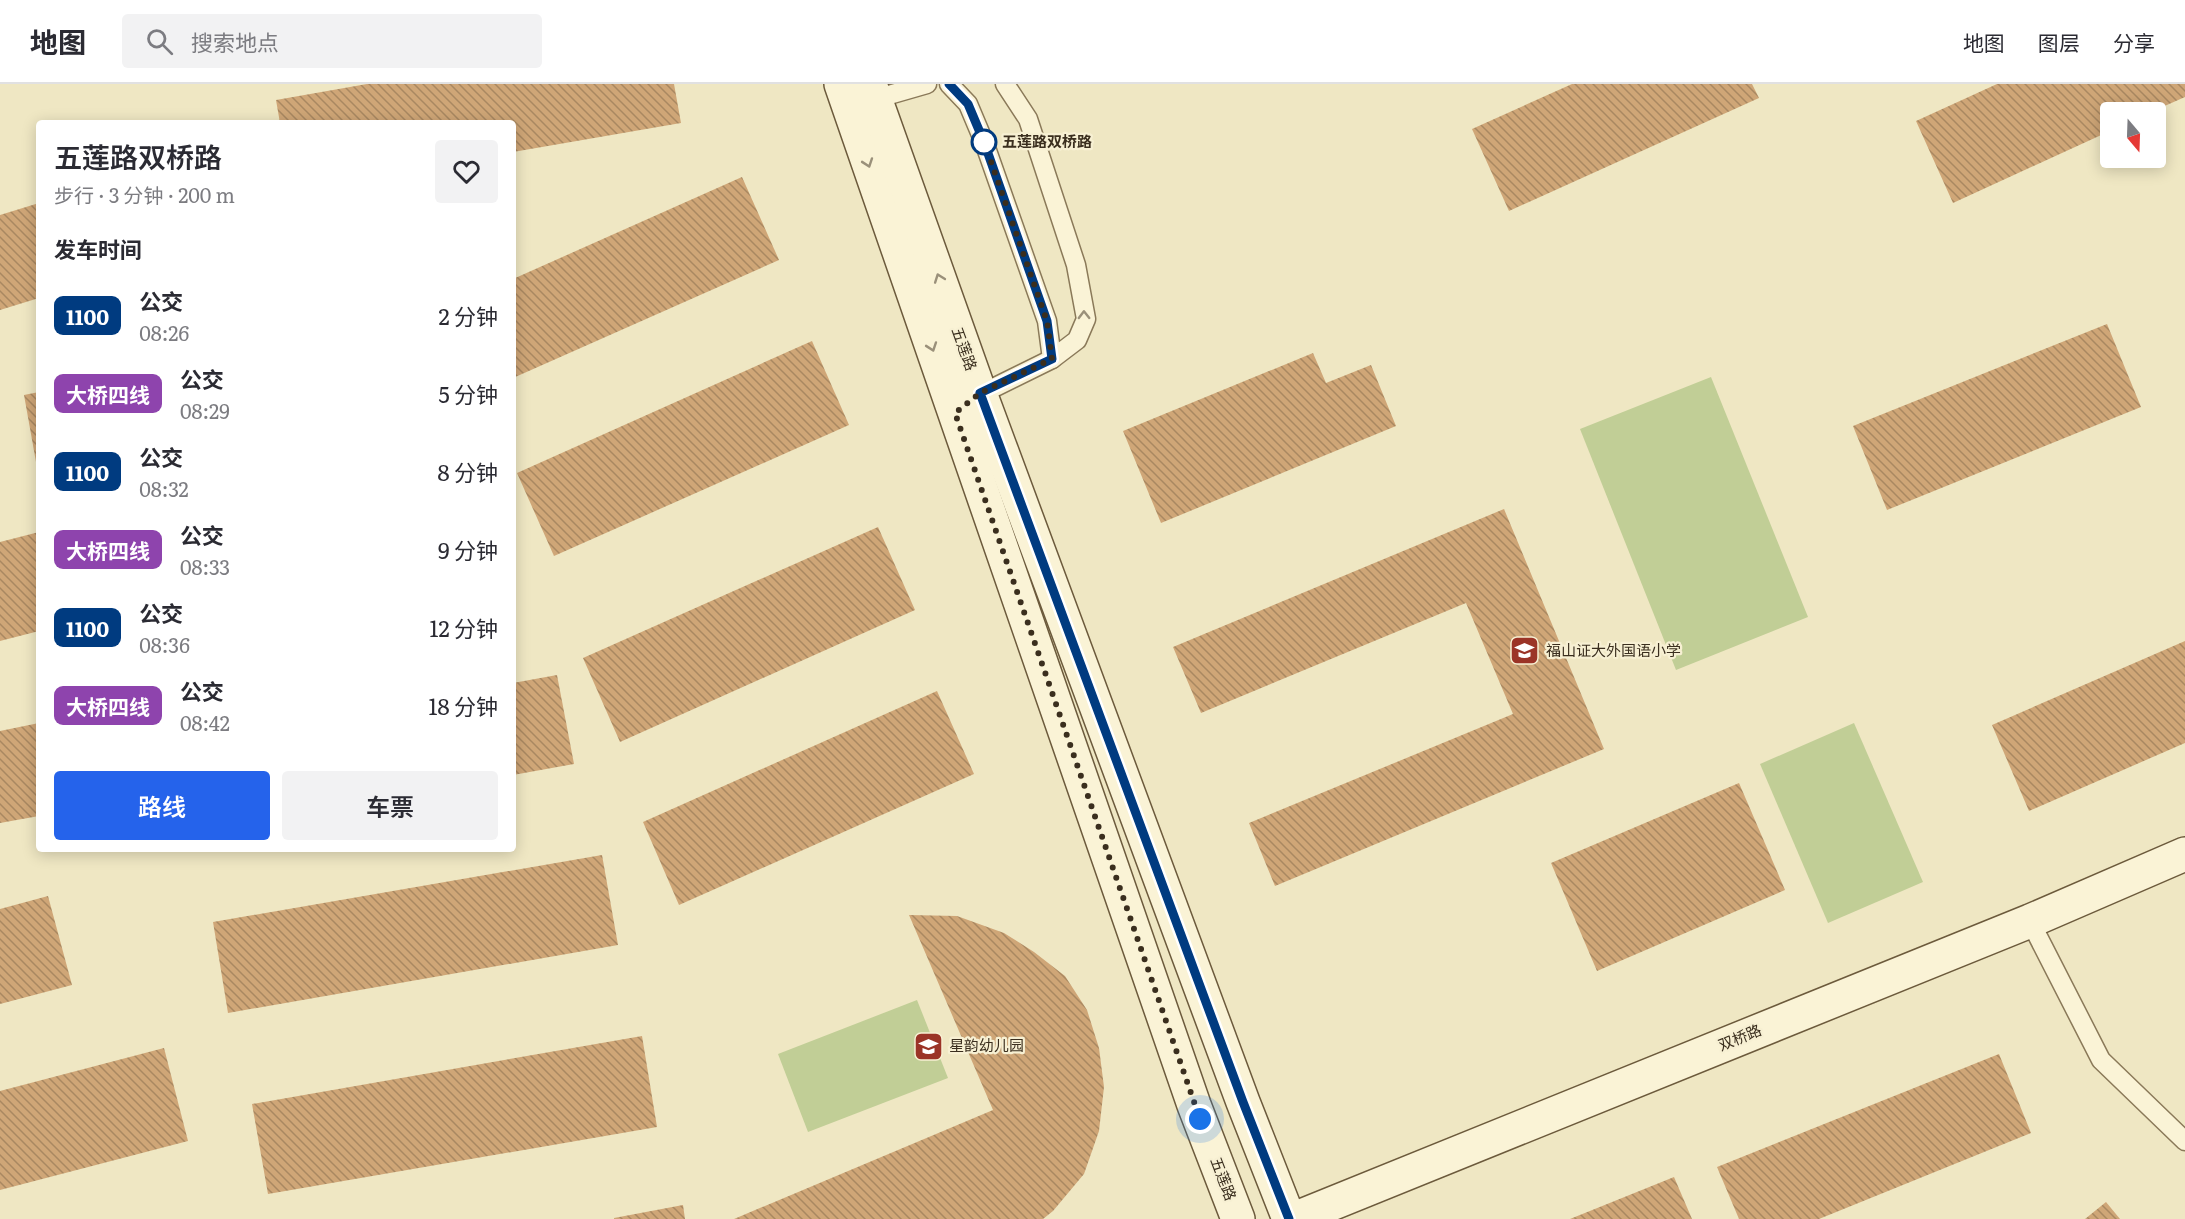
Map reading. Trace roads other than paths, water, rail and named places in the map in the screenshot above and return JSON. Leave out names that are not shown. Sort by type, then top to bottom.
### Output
[{"type":"street","name":"五莲路","points":[[859,94],[967,403],[1194,1105],[1238,1219]]},
{"type":"street","name":"五莲路","points":[[967,403],[1289,1219]]},
{"type":"street","name":"双桥路","points":[[1294,1219],[2030,921],[2185,854]]},
{"type":"lane","points":[[859,94],[927,84]]},
{"type":"lane","points":[[949,84],[968,104],[984,142],[1047,321],[1052,359]]},
{"type":"lane","points":[[967,403],[1052,359],[1077,340],[1086,319],[1076,266],[1028,119],[1005,84]]},
{"type":"lane","points":[[2030,921],[2101,1060],[2185,1141]]},
{"type":"place","name":"五莲路双桥路","points":[[984,142]]},
{"type":"place","name":"福山证大外国语小学","points":[[1525,651]]},
{"type":"place","name":"星韵幼儿园","points":[[928,1046]]}]
